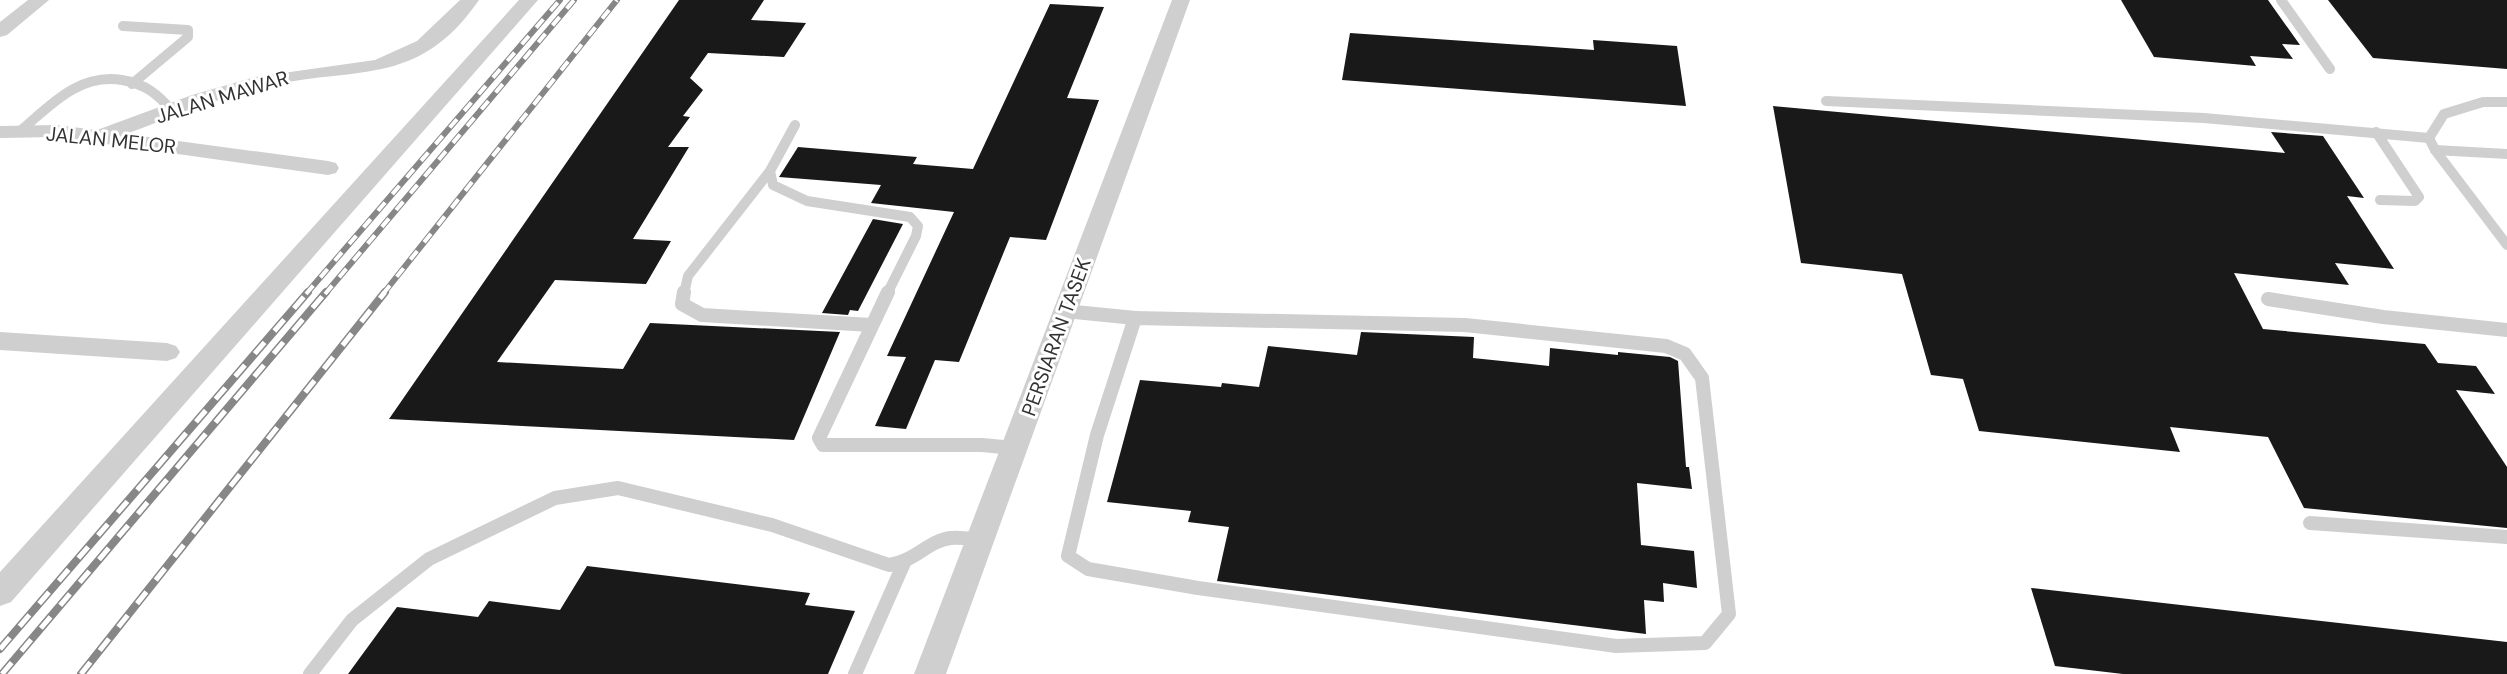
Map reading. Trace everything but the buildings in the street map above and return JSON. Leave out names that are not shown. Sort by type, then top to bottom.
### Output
[{"type":"street","points":[[0,31],[40,0]]},
{"type":"street","name":"JALAN MAWAR","points":[[98,137],[259,82],[291,74],[366,68],[416,50],[445,26],[470,0]]},
{"type":"street","points":[[0,593],[529,0]]},
{"type":"street","name":"PERSIARAN TASEK","points":[[930,674],[1181,0]]},
{"type":"street","name":"JALAN MELOR","points":[[9,132],[56,131],[328,168]]},
{"type":"street","points":[[0,341],[167,352]]},
{"type":"lane","points":[[2281,0],[2330,69]]},
{"type":"lane","points":[[123,26],[188,30],[188,37],[132,84]]},
{"type":"lane","points":[[9,132],[79,85],[110,79],[156,92],[172,111]]},
{"type":"lane","points":[[1826,101],[2063,109],[2286,122],[2429,138]]},
{"type":"lane","points":[[2429,138],[2444,114],[2483,102],[2507,102]]},
{"type":"lane","points":[[795,124],[770,171],[688,276],[682,304],[702,315],[871,325]]},
{"type":"lane","points":[[2376,132],[2419,197],[2415,201],[2380,200]]},
{"type":"lane","points":[[2429,138],[2435,150],[2507,245]]},
{"type":"lane","points":[[2435,150],[2507,154]]},
{"type":"lane","points":[[770,171],[773,185],[807,201],[910,217],[918,226],[916,236],[871,325],[819,438],[824,445],[982,445],[1014,448]]},
{"type":"lane","points":[[2268,299],[2383,317],[2507,330]]},
{"type":"lane","points":[[1065,311],[1135,318],[1465,326],[1666,346],[1685,354],[1702,378],[1729,614],[1705,643],[1616,646],[1198,588],[1088,569],[1068,556],[1097,435],[1135,318]]},
{"type":"lane","points":[[309,674],[352,620],[429,559],[555,498],[618,488],[772,525],[889,565],[904,563],[924,549],[949,538],[980,540]]},
{"type":"lane","points":[[2310,523],[2507,537]]},
{"type":"lane","points":[[855,674],[904,563]]},
{"type":"railway","points":[[306,294],[560,0]]},
{"type":"railway","points":[[325,294],[574,0]]},
{"type":"railway","points":[[383,294],[617,0]]},
{"type":"railway","points":[[0,649],[308,292]]},
{"type":"railway","points":[[2,674],[326,292]]},
{"type":"railway","points":[[81,674],[385,292]]}]
